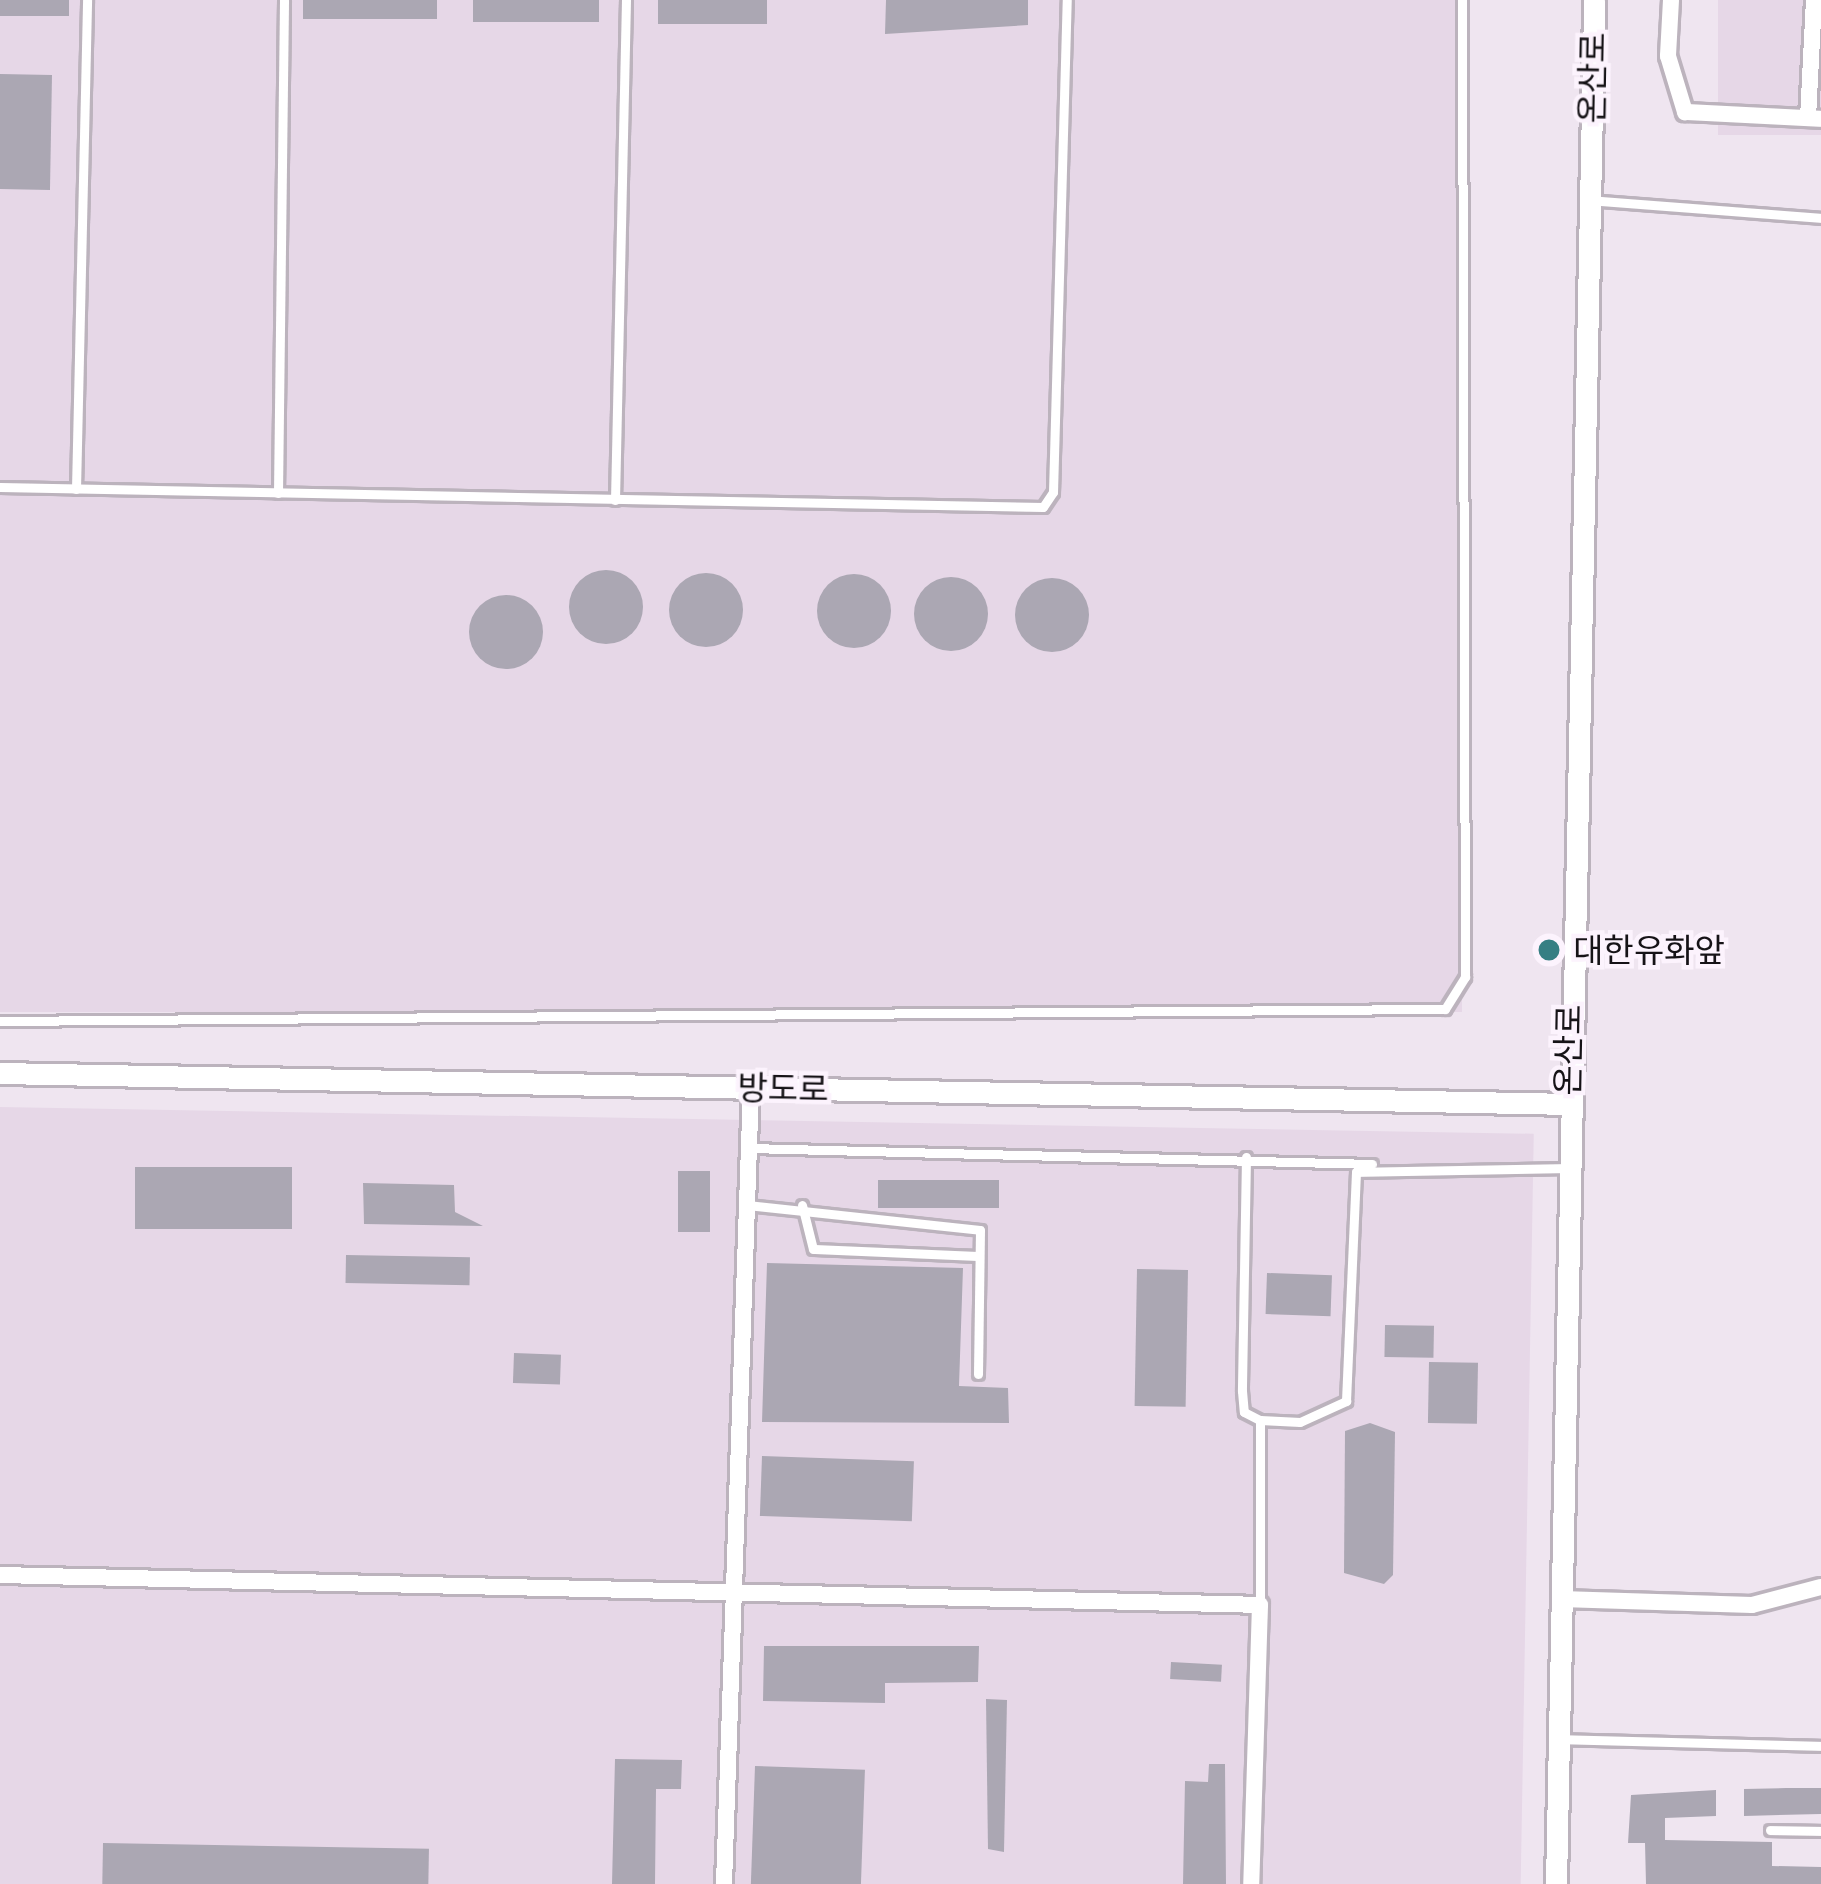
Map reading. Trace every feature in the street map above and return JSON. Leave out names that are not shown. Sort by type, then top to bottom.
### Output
[{"type":"street","name":"온산로","points":[[1556,1884],[1567,1104],[1594,0]]},
{"type":"street","points":[[1670,0],[1668,56],[1685,112],[1815,118],[1814,0]]},
{"type":"street","name":"방도로","points":[[0,1072],[1567,1104]]},
{"type":"street","points":[[724,1884],[751,1088]]},
{"type":"street","points":[[0,1575],[1260,1605],[1251,1884]]},
{"type":"street","points":[[1561,1599],[1752,1605],[1821,1587]]},
{"type":"lane","points":[[76,489],[87,0]]},
{"type":"lane","points":[[278,493],[284,0]]},
{"type":"lane","points":[[615,500],[626,0]]},
{"type":"lane","points":[[0,487],[1043,506],[1053,492],[1066,0]]},
{"type":"lane","points":[[0,1022],[1445,1009],[1466,977],[1462,0]]},
{"type":"lane","points":[[1589,200],[1821,218]]},
{"type":"lane","points":[[749,1148],[1566,1168]]},
{"type":"lane","points":[[1246,1157],[1242,1391],[1244,1412],[1260,1420],[1300,1422],[1346,1401],[1347,1194],[1372,1164]]},
{"type":"lane","points":[[747,1205],[802,1205],[980,1230],[978,1373]]},
{"type":"lane","points":[[802,1205],[813,1249],[980,1256]]},
{"type":"lane","points":[[1260,1420],[1260,1605]]},
{"type":"lane","points":[[1559,1739],[1821,1746]]},
{"type":"lane","points":[[1770,1830],[1821,1831]]},
{"type":"shaded area","points":[[0,0],[1462,0],[1462,1012],[0,1012]]},
{"type":"shaded area","points":[[1718,0],[1821,0],[1821,135],[1718,135]]},
{"type":"shaded area","points":[[0,1107],[1534,1134],[1521,1884],[0,1884]]},
{"type":"building","points":[[0,0],[69,0],[69,16],[0,16]]},
{"type":"building","points":[[303,0],[437,0],[437,19],[303,19]]},
{"type":"building","points":[[473,0],[599,0],[599,22],[473,22]]},
{"type":"building","points":[[658,0],[767,0],[767,24],[658,24]]},
{"type":"building","points":[[886,0],[1028,0],[1028,25],[885,34]]},
{"type":"building","points":[[0,74],[52,75],[50,190],[0,189]]},
{"type":"building","points":[[606,570],[632,581],[643,607],[632,633],[606,644],[580,633],[569,607],[580,581]]},
{"type":"building","points":[[706,573],[732,584],[743,610],[732,636],[706,647],[680,636],[669,610],[680,584]]},
{"type":"building","points":[[854,574],[880,585],[891,611],[880,637],[854,648],[828,637],[817,611],[828,585]]},
{"type":"building","points":[[951,577],[977,588],[988,614],[977,640],[951,651],[925,640],[914,614],[925,588]]},
{"type":"building","points":[[1052,578],[1078,589],[1089,615],[1078,641],[1052,652],[1026,641],[1015,615],[1026,589]]},
{"type":"building","points":[[506,595],[532,606],[543,632],[532,658],[506,669],[480,658],[469,632],[480,606]]},
{"type":"building","points":[[135,1167],[292,1167],[292,1229],[135,1229]]},
{"type":"building","points":[[678,1171],[710,1171],[710,1232],[678,1232]]},
{"type":"building","points":[[878,1180],[999,1180],[999,1208],[878,1208]]},
{"type":"building","points":[[363,1183],[454,1185],[455,1212],[483,1226],[364,1224]]},
{"type":"building","points":[[346,1255],[470,1257],[469,1285],[346,1283]]},
{"type":"building","points":[[767,1263],[963,1268],[959,1386],[1008,1388],[1009,1423],[762,1422]]},
{"type":"building","points":[[1137,1269],[1188,1270],[1186,1407],[1135,1406]]},
{"type":"building","points":[[1267,1273],[1332,1275],[1331,1316],[1266,1314]]},
{"type":"building","points":[[1385,1325],[1434,1326],[1433,1358],[1384,1357]]},
{"type":"building","points":[[514,1353],[561,1355],[560,1385],[513,1383]]},
{"type":"building","points":[[1429,1362],[1478,1363],[1477,1424],[1428,1423]]},
{"type":"building","points":[[1370,1423],[1395,1432],[1393,1575],[1384,1584],[1344,1573],[1345,1431]]},
{"type":"building","points":[[762,1456],[914,1461],[912,1521],[760,1516]]},
{"type":"building","points":[[764,1646],[979,1646],[978,1682],[885,1683],[885,1703],[763,1701]]},
{"type":"building","points":[[1171,1662],[1222,1665],[1221,1682],[1170,1679]]},
{"type":"building","points":[[986,1699],[1007,1700],[1004,1852],[988,1849]]},
{"type":"building","points":[[615,1759],[682,1760],[681,1789],[656,1789],[655,1884],[612,1884]]},
{"type":"building","points":[[1209,1764],[1225,1764],[1226,1884],[1183,1884],[1185,1781],[1208,1782]]},
{"type":"building","points":[[755,1766],[865,1770],[861,1884],[751,1884]]},
{"type":"building","points":[[1821,1788],[1821,1814],[1744,1816],[1744,1789]]},
{"type":"building","points":[[1716,1790],[1716,1816],[1665,1818],[1665,1840],[1772,1842],[1772,1866],[1821,1867],[1821,1884],[1646,1884],[1645,1843],[1628,1843],[1631,1795]]},
{"type":"building","points":[[103,1843],[429,1849],[428,1884],[102,1884]]},
{"type":"place","name":"대한유화앞","points":[[1549,950]]}]
